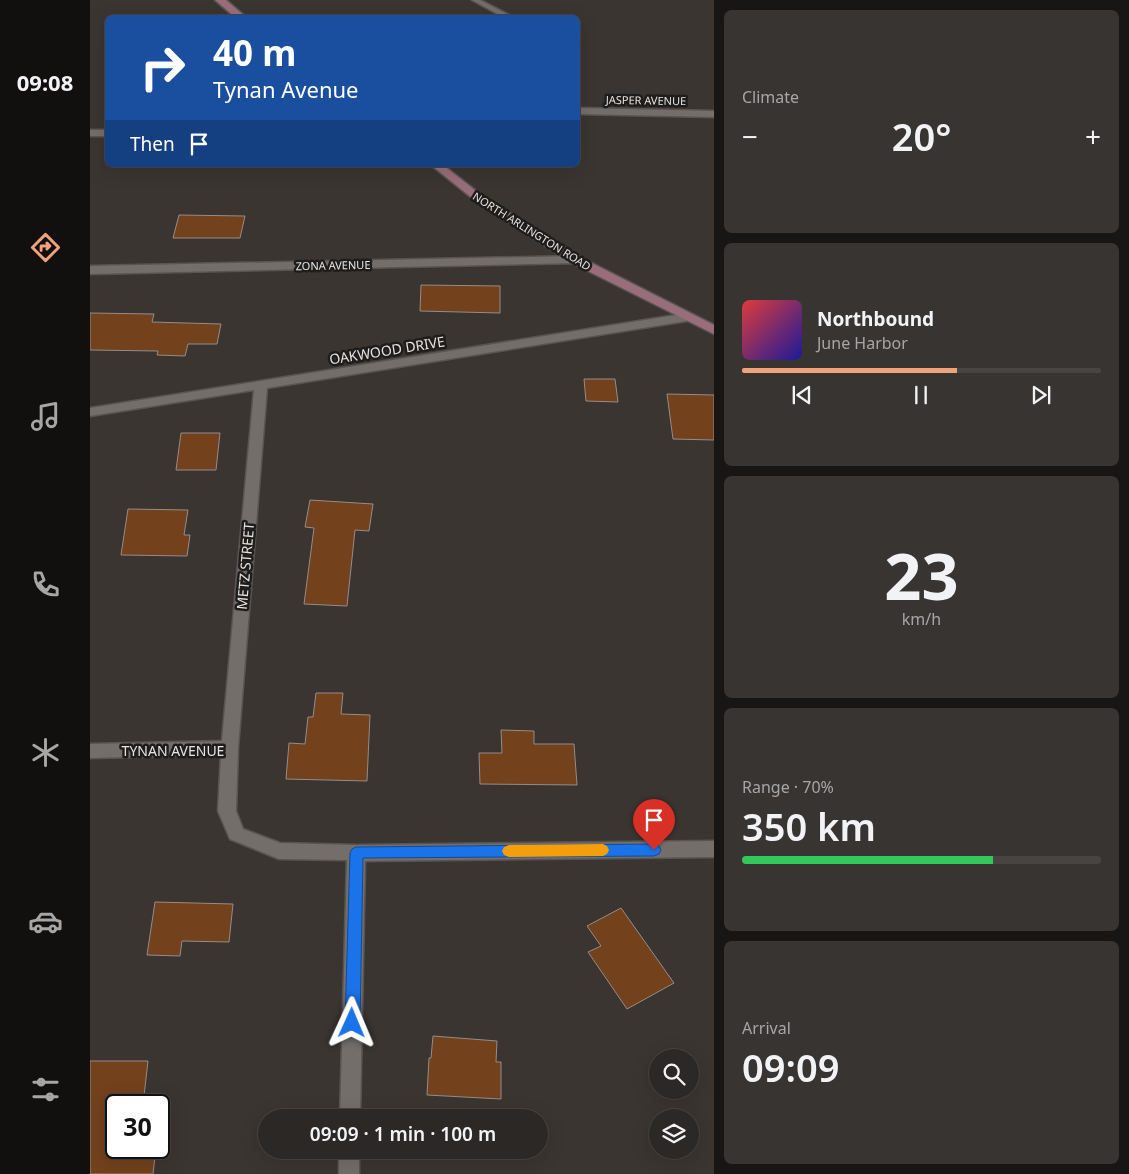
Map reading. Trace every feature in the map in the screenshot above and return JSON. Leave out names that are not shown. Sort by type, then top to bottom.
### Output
[{"type":"main road","points":[[220,0],[239,15]]},
{"type":"main road","name":"NORTH ARLINGTON ROAD","points":[[439,167],[481,200],[576,260],[714,330]]},
{"type":"street","name":"JASPER AVENUE","points":[[580,111],[714,114]]},
{"type":"street","points":[[90,133],[105,133]]},
{"type":"street","name":"ZONA AVENUE","points":[[90,270],[576,260]]},
{"type":"street","name":"OAKWOOD DRIVE","points":[[90,412],[689,317]]},
{"type":"street","name":"METZ STREET","points":[[230,748],[260,385]]},
{"type":"street","name":"TYNAN AVENUE","points":[[90,751],[230,748],[227,811],[236,834],[279,851],[356,853],[714,849]]},
{"type":"street","points":[[350,1109],[356,853]]},
{"type":"street","points":[[349,1159],[349,1174]]},
{"type":"lane","points":[[475,0],[506,15]]},
{"type":"building","points":[[179,215],[245,216],[240,238],[173,238]]},
{"type":"building","points":[[421,285],[500,286],[500,313],[420,311]]},
{"type":"building","points":[[90,313],[154,314],[152,322],[221,324],[217,344],[188,344],[185,356],[157,355],[158,351],[90,350]]},
{"type":"building","points":[[584,379],[615,379],[618,402],[586,401]]},
{"type":"building","points":[[667,394],[714,395],[714,440],[673,439]]},
{"type":"building","points":[[181,433],[220,433],[216,470],[176,470]]},
{"type":"building","points":[[310,500],[373,504],[369,531],[355,530],[347,606],[304,604],[314,528],[305,527]]},
{"type":"building","points":[[128,509],[188,510],[184,535],[190,535],[187,556],[121,555]]},
{"type":"building","points":[[316,693],[343,693],[341,714],[370,715],[367,781],[286,779],[289,743],[305,744],[308,717],[313,717]]},
{"type":"building","points":[[501,730],[534,731],[534,744],[574,744],[577,785],[480,784],[479,753],[502,753]]},
{"type":"building","points":[[155,902],[233,904],[229,942],[182,941],[180,956],[147,955]]},
{"type":"building","points":[[621,908],[674,983],[627,1009],[588,952],[601,946],[587,926]]},
{"type":"building","points":[[433,1036],[497,1041],[496,1062],[501,1062],[501,1099],[427,1095],[429,1058],[431,1058]]},
{"type":"building","points":[[90,1061],[148,1061],[144,1094],[105,1094],[105,1159],[155,1159],[153,1174],[90,1174]]},
{"type":"slow traffic","points":[[509,851],[603,850]]},
{"type":"route","points":[[352,1023],[356,853],[654,850]]}]
